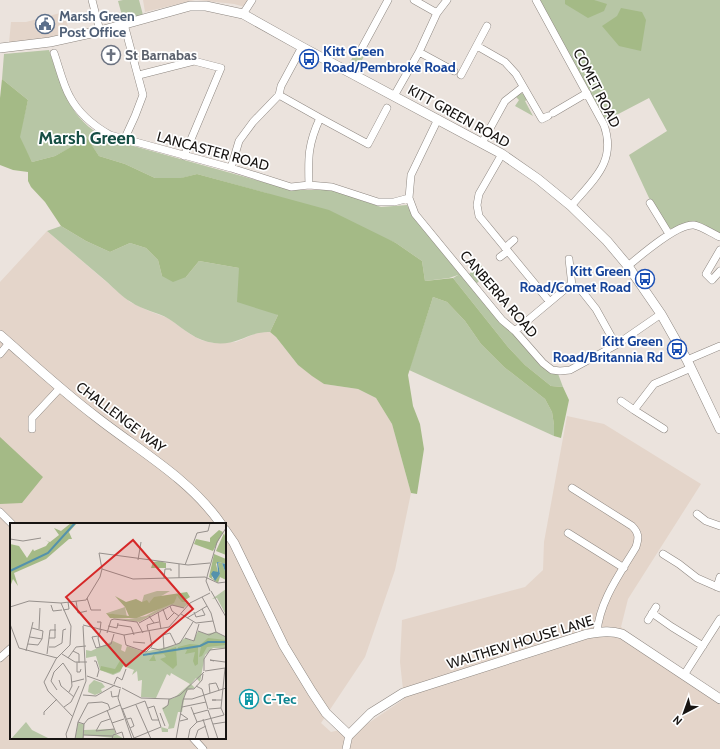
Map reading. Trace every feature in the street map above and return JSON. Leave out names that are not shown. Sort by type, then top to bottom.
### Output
[{"type":"street","points":[[92,0],[100,31]]},
{"type":"street","points":[[243,14],[252,0]]},
{"type":"street","points":[[362,48],[388,0]]},
{"type":"street","points":[[414,0],[437,12]]},
{"type":"street","points":[[394,96],[419,52],[437,12],[447,0]]},
{"type":"street","name":"COMET ROAD","points":[[536,0],[587,93],[608,135],[608,152],[602,167],[571,206]]},
{"type":"street","name":"KITT GREEN ROAD","points":[[0,48],[50,42],[100,31],[190,6],[206,6],[243,14],[502,154],[538,179],[571,206],[607,241],[628,266],[661,314],[689,364],[719,424]]},
{"type":"street","points":[[124,24],[143,95],[124,140]]},
{"type":"street","points":[[461,75],[487,26]]},
{"type":"street","points":[[477,46],[505,62],[516,74],[542,119],[587,93]]},
{"type":"street","points":[[231,168],[239,141],[253,122],[279,95],[281,86],[302,47]]},
{"type":"street","points":[[419,52],[454,71]]},
{"type":"street","name":"LANCASTER ROAD","points":[[54,53],[70,97],[97,129],[110,135],[231,168],[291,187],[309,185],[332,187],[378,202],[394,202],[409,198]]},
{"type":"street","points":[[139,76],[194,61],[221,68],[184,156]]},
{"type":"street","points":[[482,143],[505,101],[523,87]]},
{"type":"street","points":[[279,95],[368,144],[387,108]]},
{"type":"street","points":[[309,185],[308,156],[312,136],[320,118]]},
{"type":"street","name":"CANBERRA ROAD","points":[[438,119],[412,175],[409,198],[502,320],[515,331],[543,363],[552,370],[560,372],[570,370],[616,345],[661,314]]},
{"type":"street","points":[[502,154],[479,194],[477,205],[479,216],[549,302]]},
{"type":"street","points":[[650,203],[669,234]]},
{"type":"street","points":[[628,266],[669,234],[682,228],[694,225],[720,237]]},
{"type":"street","points":[[500,257],[514,240]]},
{"type":"street","points":[[720,250],[706,274],[712,280],[720,270]]},
{"type":"street","points":[[569,259],[572,286]]},
{"type":"street","points":[[515,331],[570,285],[581,290],[596,309],[616,345]]},
{"type":"street","name":"CHALLENGE WAY","points":[[0,335],[60,388],[180,479],[211,509],[220,523]]},
{"type":"street","points":[[0,354],[9,343]]},
{"type":"street","points":[[634,410],[654,384],[720,346]]},
{"type":"street","points":[[32,429],[32,418],[60,388]]},
{"type":"street","points":[[621,402],[664,429]]},
{"type":"street","points":[[572,488],[635,529],[638,535],[638,542],[606,599],[600,614],[597,632]]},
{"type":"street","points":[[0,512],[11,523]]},
{"type":"street","points":[[697,514],[706,521],[720,526]]},
{"type":"street","points":[[226,531],[234,543],[284,646],[326,713],[348,735],[346,749]]},
{"type":"street","points":[[568,533],[624,568]]},
{"type":"street","points":[[663,554],[679,564],[696,578],[718,588],[720,577]]},
{"type":"street","points":[[648,620],[654,610],[672,627],[703,646]]},
{"type":"street","points":[[684,675],[720,619]]},
{"type":"street","name":"WALTHEW HOUSE LANE","points":[[348,735],[371,713],[404,693],[597,632],[611,631],[622,634],[720,699]]},
{"type":"street","points":[[0,658],[10,649]]},
{"type":"street","points":[[194,739],[202,749]]},
{"type":"shaded area","points":[[143,0],[195,0],[145,12]]},
{"type":"shaded area","points":[[197,0],[249,0],[245,7],[234,4]]},
{"type":"shaded area","points":[[64,12],[70,34],[29,43],[9,43],[11,22],[26,22]]},
{"type":"shaded area","points":[[47,231],[130,302],[168,318],[201,340],[213,343],[236,342],[259,332],[270,332],[276,337],[298,365],[324,384],[358,389],[376,398],[392,424],[411,493],[395,570],[365,657],[321,723],[331,732],[367,724],[404,699],[400,662],[402,620],[525,587],[543,570],[544,542],[567,416],[604,424],[701,484],[628,599],[621,627],[720,697],[720,749],[0,749],[0,282]]},
{"type":"green space","points":[[139,0],[143,15],[123,19],[118,1]]},
{"type":"green space","points":[[536,0],[720,0],[720,237],[698,223],[669,229],[650,200],[629,155],[667,131],[649,98],[603,122]]},
{"type":"green space","points":[[565,0],[594,0],[607,4],[604,11],[588,18],[565,4]]},
{"type":"green space","points":[[621,8],[642,12],[646,20],[641,51],[619,46],[602,26],[617,16]]},
{"type":"green space","points":[[358,47],[366,52],[358,68],[349,64]]},
{"type":"green space","points":[[49,50],[65,94],[76,113],[93,130],[112,140],[292,190],[332,190],[381,207],[407,205],[413,216],[467,276],[480,264],[487,273],[475,285],[540,361],[557,371],[563,387],[551,386],[525,365],[508,347],[453,278],[458,275],[449,278],[425,281],[422,261],[396,243],[266,193],[197,174],[182,178],[155,178],[125,164],[99,156],[87,139],[55,156],[32,162],[19,137],[28,100],[2,79],[4,54]]},
{"type":"green space","points":[[2,79],[28,100],[20,137],[32,162],[55,156],[87,138],[99,156],[125,164],[155,178],[181,178],[197,174],[329,210],[396,243],[422,261],[425,281],[453,278],[508,347],[525,365],[551,386],[563,387],[569,400],[561,438],[554,436],[552,412],[545,399],[504,367],[481,344],[465,321],[447,302],[433,297],[408,375],[413,406],[420,424],[424,449],[417,494],[411,493],[392,424],[376,398],[358,389],[324,384],[298,365],[276,337],[270,332],[278,315],[237,302],[239,268],[199,261],[186,277],[173,282],[162,276],[158,260],[146,248],[130,243],[110,252],[86,241],[61,226],[45,202],[31,187],[28,181],[28,172],[13,170],[0,165],[0,98]]},
{"type":"green space","points":[[520,93],[524,94],[527,100],[525,101],[533,116],[515,106],[519,100],[516,97]]},
{"type":"green space","points":[[61,226],[86,241],[110,252],[130,243],[146,248],[158,260],[162,276],[186,277],[199,261],[239,268],[278,315],[270,332],[263,332],[237,341],[222,343],[201,340],[169,319],[135,305],[128,300],[47,231]]},
{"type":"green space","points":[[433,297],[447,302],[465,321],[481,344],[504,367],[545,399],[552,412],[554,436],[409,370]]},
{"type":"green space","points":[[0,437],[43,477],[22,503],[0,504]]},
{"type":"place","name":"Marsh Green Post Office","points":[[45,24]]},
{"type":"place","name":"St Barnabas","points":[[111,55]]},
{"type":"place","name":"Kitt Green Road/Pembroke Road","points":[[309,59]]},
{"type":"place","name":"Kitt Green Road/Comet Road","points":[[645,279]]},
{"type":"place","name":"Kitt Green Road/Britannia Rd","points":[[677,349]]},
{"type":"place","name":"C-Tec","points":[[249,699]]},
{"type":"district","name":"Marsh Green","points":[[87,138]]}]
